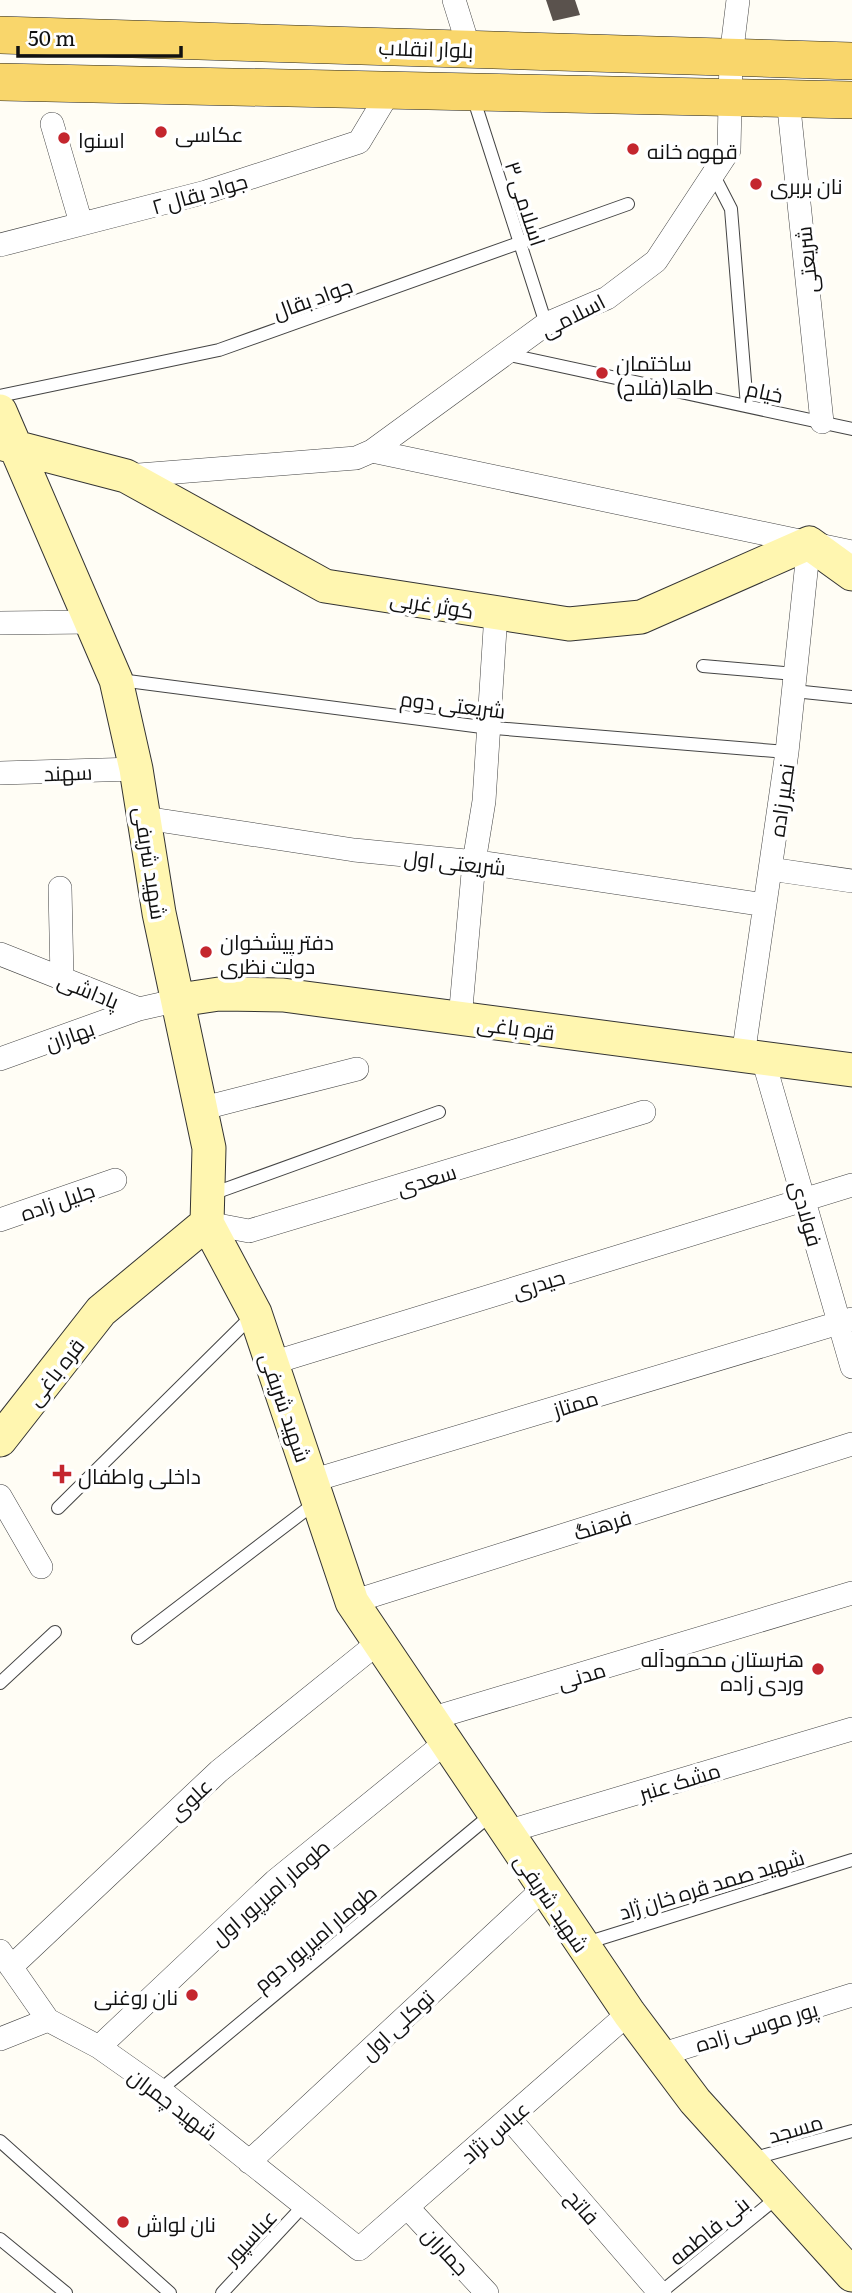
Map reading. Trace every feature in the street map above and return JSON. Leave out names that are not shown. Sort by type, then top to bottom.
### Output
[{"type":"main road","name":"بلوار انقلاب","points":[[0,35],[852,61]]},
{"type":"main road","points":[[0,82],[852,100]]},
{"type":"street","points":[[454,0],[469,48]]},
{"type":"street","name":"اسلامی","points":[[126,475],[356,458],[372,451],[546,324],[607,298],[656,261],[729,150],[731,57],[738,0]]},
{"type":"street","name":"جواد بقال ۲","points":[[0,245],[206,192],[359,142],[389,92]]},
{"type":"street","name":"شریعتی","points":[[788,99],[822,422]]},
{"type":"street","points":[[52,124],[81,223]]},
{"type":"street","name":"شهید شریفى","points":[[0,411],[9,445],[92,622],[116,680],[136,769],[159,913],[209,1148],[208,1209],[255,1313],[352,1602],[660,2055],[695,2101],[780,2196],[848,2265]]},
{"type":"street","name":"کوثر غربی","points":[[9,445],[126,475],[325,586],[569,624],[641,617],[809,543]]},
{"type":"street","name":"اسلامی","points":[[372,451],[852,552]]},
{"type":"street","points":[[809,543],[852,575]]},
{"type":"street","name":"نصیر زاده","points":[[753,1058],[765,905],[787,752],[809,543]]},
{"type":"street","points":[[460,1019],[474,862],[484,801],[496,612]]},
{"type":"street","points":[[0,623],[92,622]]},
{"type":"street","name":"سهند","points":[[0,773],[136,769]]},
{"type":"street","name":"شریعتی اول","points":[[145,818],[354,850],[474,862],[765,905]]},
{"type":"street","points":[[770,869],[852,881]]},
{"type":"street","points":[[60,888],[62,978]]},
{"type":"street","name":"پاداشی","points":[[0,954],[139,1009],[179,1000]]},
{"type":"street","name":"قره باغی","points":[[179,1000],[219,993],[283,995],[852,1070]]},
{"type":"street","name":"بهاران","points":[[0,1059],[139,1009]]},
{"type":"street","name":"فولادی","points":[[753,1058],[845,1321],[852,1367]]},
{"type":"street","points":[[200,1109],[357,1069]]},
{"type":"street","name":"سعدی","points":[[208,1209],[249,1231],[644,1112]]},
{"type":"street","name":"جلیل زاده","points":[[0,1220],[115,1180]]},
{"type":"street","name":"حیدری","points":[[272,1363],[852,1185]]},
{"type":"street","name":"قره باغی","points":[[0,1440],[101,1311],[208,1209]]},
{"type":"street","name":"ممتاز","points":[[315,1491],[845,1321]]},
{"type":"street","name":"فرهنگ","points":[[352,1602],[852,1444]]},
{"type":"street","points":[[0,1496],[41,1567]]},
{"type":"street","name":"مدنی","points":[[438,1731],[852,1593]]},
{"type":"street","name":"علوی","points":[[6,1959],[219,1771],[379,1642]]},
{"type":"street","name":"مشک عنبر","points":[[500,1822],[852,1729]]},
{"type":"street","name":"طومار امیرپور اول","points":[[99,2047],[438,1731]]},
{"type":"street","name":"توکلی اول","points":[[249,2162],[544,1888]]},
{"type":"street","name":"شهید چمران","points":[[6,1959],[48,2020],[99,2047],[160,2090],[359,2249]]},
{"type":"street","name":"پور موسی زاده","points":[[660,2055],[852,1995]]},
{"type":"street","name":"عباس نژاد","points":[[359,2249],[629,2013]]},
{"type":"street","points":[[0,2039],[48,2020]]},
{"type":"street","name":"فاتح","points":[[509,2118],[660,2293]]},
{"type":"street","name":"جماران","points":[[407,2207],[487,2293]]},
{"type":"lane","name":"اسلامی ۳","points":[[472,94],[546,324]]},
{"type":"lane","points":[[713,174],[732,209],[747,406]]},
{"type":"lane","name":"جواد بقال","points":[[0,396],[219,350],[628,204]]},
{"type":"lane","name":"خیام","points":[[505,354],[852,429]]},
{"type":"lane","points":[[703,666],[794,682],[852,697]]},
{"type":"lane","name":"شریعتی دوم","points":[[116,680],[489,728],[787,752]]},
{"type":"lane","points":[[208,1209],[439,1112]]},
{"type":"lane","points":[[58,1508],[255,1313]]},
{"type":"lane","points":[[138,1638],[315,1491]]},
{"type":"lane","points":[[0,1683],[55,1633]]},
{"type":"lane","name":"طومار امیرپور دوم","points":[[160,2090],[500,1822]]},
{"type":"lane","name":"شهید صمد قره خان ژاد","points":[[582,1944],[852,1860]]},
{"type":"lane","name":"مسجد","points":[[748,2160],[852,2130]]},
{"type":"lane","points":[[0,2141],[170,2293]]},
{"type":"lane","name":"بنی فاطمه","points":[[660,2293],[780,2196]]},
{"type":"lane","name":"عباسپور","points":[[222,2293],[304,2205]]},
{"type":"lane","points":[[0,2239],[66,2293]]},
{"type":"building","points":[[546,0],[575,0],[580,15],[553,21]]},
{"type":"place","name":"عکاسی","points":[[161,132]]},
{"type":"place","name":"اسنوا","points":[[64,138]]},
{"type":"place","name":"قهوه خانه","points":[[633,149]]},
{"type":"place","name":"نان بربری","points":[[756,184]]},
{"type":"place","name":"ساختمان طاها(فلاح)","points":[[602,373]]},
{"type":"place","name":"دفتر پیشخوان دولت نظری","points":[[206,952]]},
{"type":"place","name":"داخلی واطفال","points":[[62,1474]]},
{"type":"place","name":"هنرستان محمودآله وردی زاده","points":[[818,1669]]},
{"type":"place","name":"نان روغنی","points":[[192,1995]]},
{"type":"place","name":"نان لواش","points":[[123,2222]]}]
